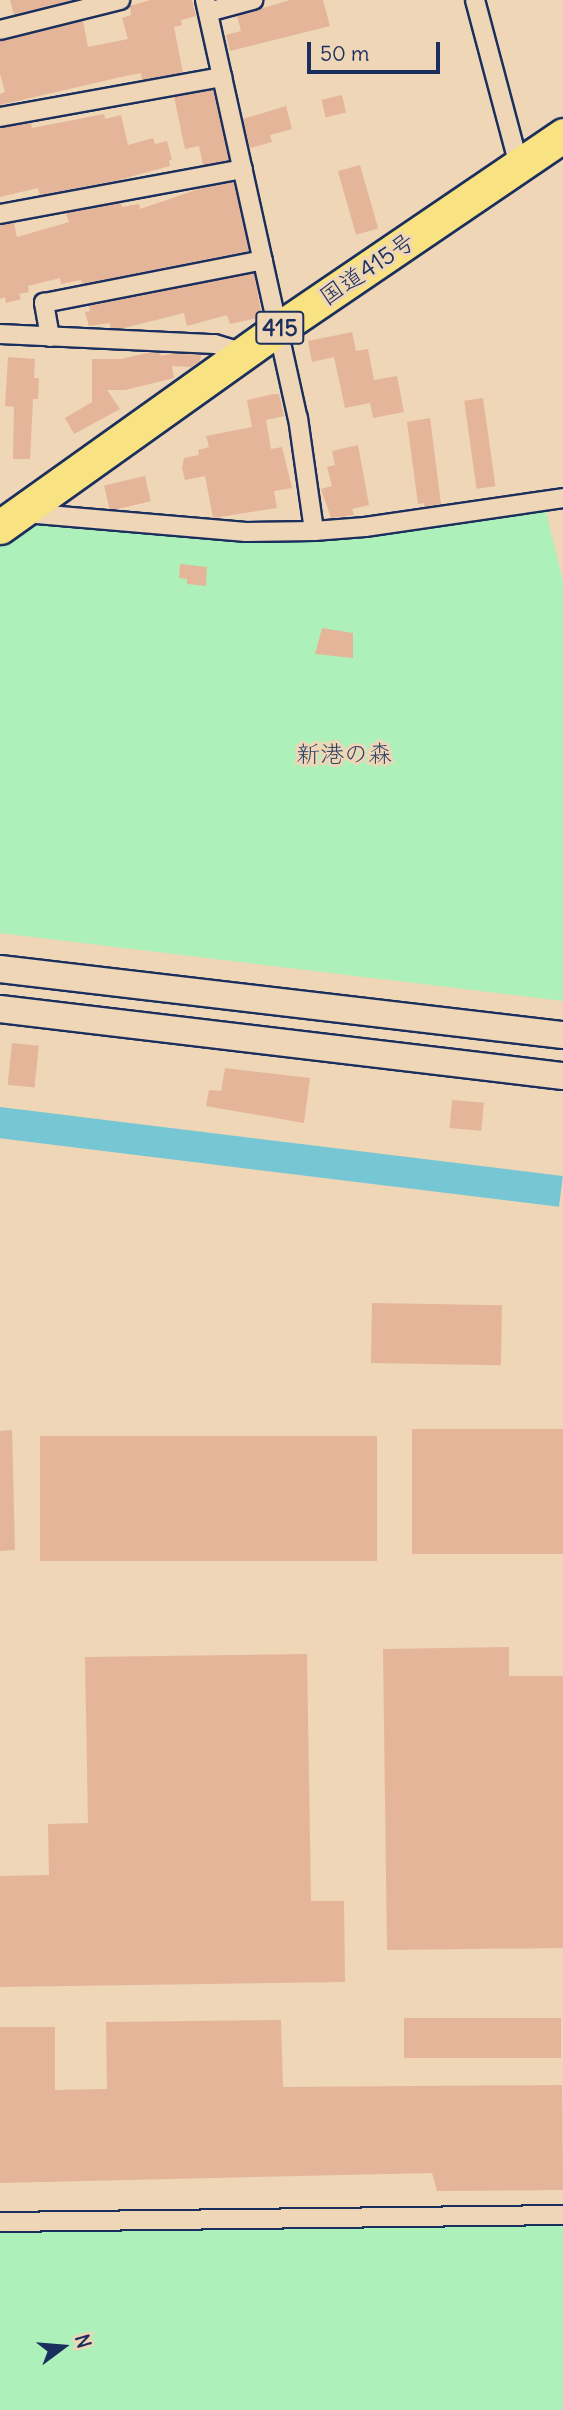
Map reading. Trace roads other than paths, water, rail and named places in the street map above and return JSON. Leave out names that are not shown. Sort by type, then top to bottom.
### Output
[{"type":"highway","name":"国道415号","points":[[11,520],[278,329],[563,135]]},
{"type":"street","points":[[0,30],[120,0]]},
{"type":"street","points":[[253,0],[206,6],[298,418],[314,531]]},
{"type":"street","points":[[475,0],[519,165]]},
{"type":"street","points":[[0,117],[222,77]]},
{"type":"street","points":[[0,214],[243,169]]},
{"type":"street","points":[[50,337],[44,303],[263,260]]},
{"type":"street","points":[[0,334],[215,344],[245,354]]},
{"type":"street","points":[[11,520],[246,532],[314,531],[365,527],[563,498]]},
{"type":"street","points":[[0,969],[563,1035]]},
{"type":"street","points":[[0,1009],[563,1076]]},
{"type":"street","points":[[0,2222],[563,2215]]},
{"type":"water","points":[[0,1107],[563,1176],[559,1207],[0,1138]]},
{"type":"park label","name":"新港の森","points":[[344,754]]}]
